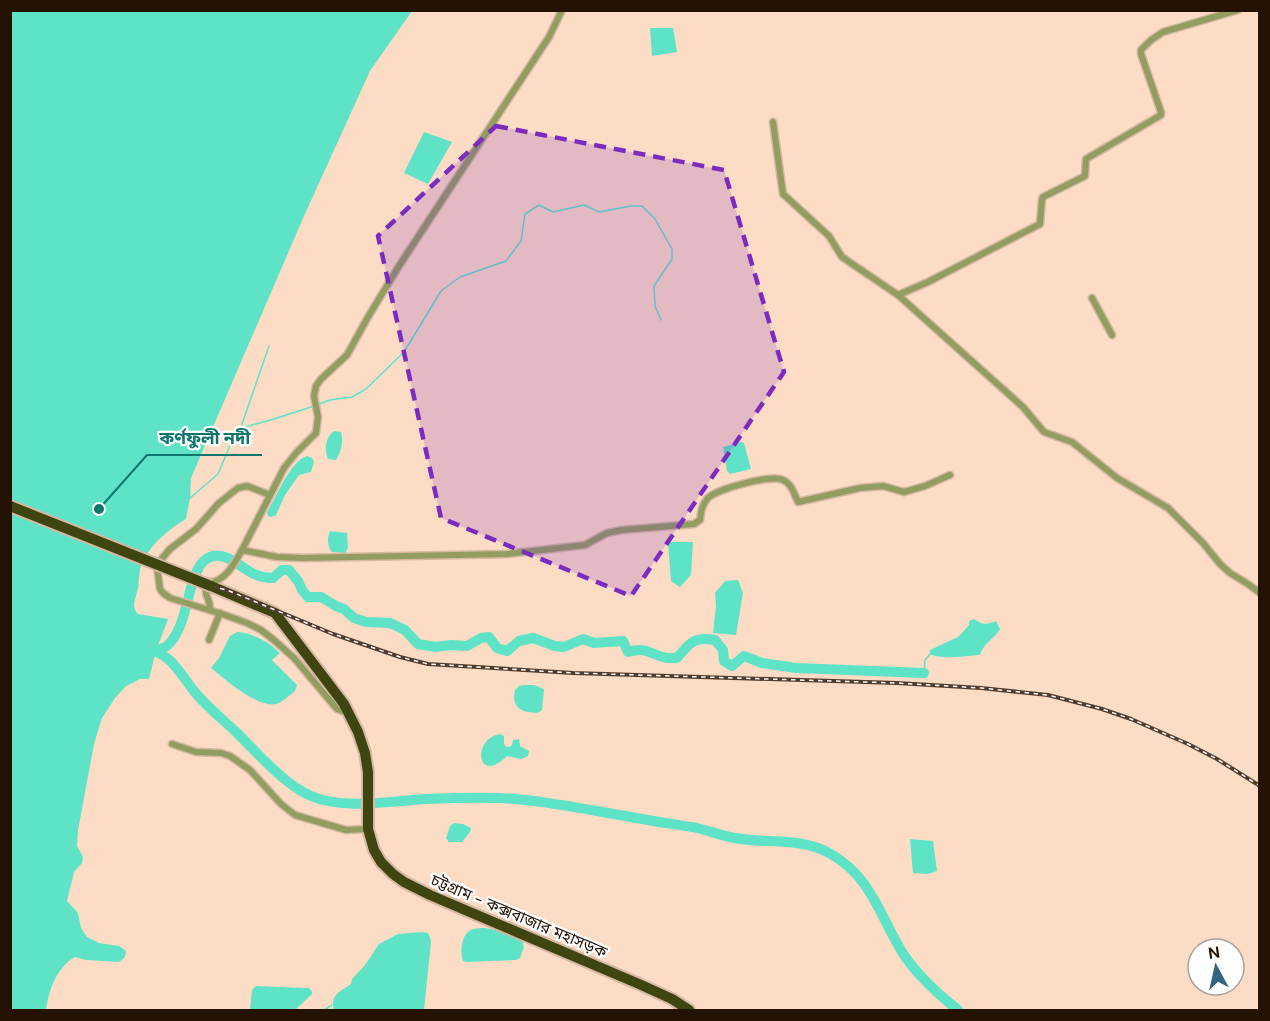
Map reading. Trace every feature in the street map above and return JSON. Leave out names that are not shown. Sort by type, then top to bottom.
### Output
[{"type":"highway","points":[[10,507],[275,613],[349,713]]},
{"type":"highway","name":"চট্টগ্রাম - কক্সবাজার মহাসড়ক","points":[[349,713],[364,746],[367,762],[368,824],[371,842],[377,856],[387,869],[404,882],[430,895],[661,994],[689,1011]]},
{"type":"street","points":[[210,610],[205,593],[209,582],[217,582],[229,570],[289,462],[316,433],[318,417],[314,391],[321,379],[342,360],[353,346],[399,266],[549,38],[562,10]]},
{"type":"street","points":[[898,295],[1040,224],[1043,196],[1085,176],[1086,159],[1161,115],[1140,54],[1141,50],[1163,32],[1238,10]]},
{"type":"street","points":[[773,122],[783,194],[829,236],[842,256],[898,295],[1023,407],[1044,432],[1072,442],[1117,478],[1168,508],[1203,543],[1220,564],[1260,593]]},
{"type":"street","points":[[1092,298],[1112,335]]},
{"type":"street","points":[[242,550],[277,557],[302,558],[507,554],[585,545],[607,533],[622,530],[694,524],[700,520],[704,503],[717,492],[772,478],[779,478],[788,483],[798,502],[860,488],[884,486],[904,492],[950,475]]},
{"type":"street","points":[[270,495],[247,486],[238,488],[219,502],[200,525],[177,542],[159,562],[157,567],[160,589],[166,596],[255,627],[274,640],[304,669],[337,709],[349,713]]},
{"type":"street","points":[[209,640],[220,613]]},
{"type":"street","points":[[172,744],[196,752],[230,756],[250,770],[286,809],[295,815],[346,830],[368,824]]},
{"type":"highlighted area","points":[[496,126],[724,170],[784,372],[631,596],[441,518],[378,236]]},
{"type":"water","points":[[10,11],[412,11],[370,71],[304,216],[191,478],[186,519],[161,538],[142,563],[135,608],[138,614],[168,619],[149,679],[140,679],[126,686],[102,718],[94,744],[78,830],[77,846],[83,857],[82,863],[74,872],[67,901],[78,913],[81,928],[87,937],[99,943],[119,946],[126,951],[125,957],[119,962],[75,957],[63,967],[54,980],[46,1010],[10,1010]]},
{"type":"water","points":[[650,28],[673,28],[677,52],[652,56]]},
{"type":"water","points":[[424,132],[452,142],[428,184],[404,173]]},
{"type":"water","points":[[334,431],[341,432],[342,439],[341,450],[336,460],[328,459],[326,451],[327,440]]},
{"type":"water","points":[[744,443],[751,469],[730,474],[727,471],[723,447]]},
{"type":"water","points":[[307,456],[314,462],[311,472],[299,475],[285,495],[276,515],[268,516],[267,512],[289,472]]},
{"type":"water","points":[[330,531],[347,533],[348,548],[345,553],[330,550],[328,536]]},
{"type":"water","points":[[668,542],[693,542],[691,575],[680,587],[671,581]]},
{"type":"water","points":[[738,580],[743,593],[736,635],[713,633],[715,593],[725,581]]},
{"type":"water","points":[[974,619],[985,624],[996,621],[1000,629],[980,655],[947,657],[930,654],[930,650],[958,637],[969,625],[969,621]]},
{"type":"water","points":[[237,632],[260,639],[280,653],[272,660],[297,685],[295,691],[276,704],[260,702],[233,686],[211,668],[230,636]]},
{"type":"water","points":[[525,685],[534,685],[544,689],[542,710],[539,712],[524,711],[516,704],[515,690]]},
{"type":"water","points":[[500,734],[504,736],[505,746],[509,747],[513,740],[519,739],[520,746],[529,751],[528,756],[521,759],[507,756],[497,764],[489,766],[484,764],[481,758],[485,744]]},
{"type":"water","points":[[454,823],[471,828],[462,842],[449,842],[446,838],[450,826]]},
{"type":"water","points":[[910,839],[933,841],[937,871],[928,874],[913,873]]},
{"type":"water","points":[[485,928],[522,940],[524,947],[520,958],[463,961],[462,945],[466,934],[473,929]]},
{"type":"water","points":[[422,932],[429,934],[431,942],[424,1010],[334,1010],[335,997],[351,984],[352,979],[379,944],[398,934]]},
{"type":"water","points":[[256,986],[309,988],[312,994],[295,1010],[250,1010],[252,990]]},
{"type":"waterway","points":[[319,404],[352,397],[366,389],[404,352],[441,291],[460,277],[506,261],[521,241],[525,214],[539,205],[553,212],[584,205],[599,212],[642,206],[655,219],[672,249],[672,259],[654,286],[655,306],[661,320]]},
{"type":"waterway","points":[[241,427],[269,346]]},
{"type":"waterway","points":[[188,498],[218,474],[234,436],[242,427],[314,406]]},
{"type":"waterway","points":[[156,651],[167,646],[181,624],[192,585],[201,564],[208,558],[220,556],[264,577],[273,578],[282,570],[289,570],[308,597],[321,597],[344,609],[354,618],[366,622],[390,623],[405,630],[418,644],[436,647],[467,646],[481,638],[489,637],[497,648],[507,651],[519,641],[533,638],[564,647],[583,639],[594,643],[623,641],[628,652],[645,650],[661,657],[677,658],[693,642],[708,639],[715,640],[723,650],[724,661],[732,666],[744,656],[762,663],[796,668],[924,673]]},
{"type":"waterway","points":[[145,648],[168,659],[203,701],[280,776],[301,791],[324,800],[368,804],[453,798],[514,799],[697,828],[747,840],[795,843],[818,848],[843,862],[855,873],[873,897],[902,952],[914,968],[958,1010]]},
{"type":"waterway","points":[[924,673],[925,660],[931,653]]},
{"type":"waterway","points":[[324,1010],[332,1005]]},
{"type":"railway","points":[[10,508],[210,586],[227,590],[333,634],[428,664],[573,673],[897,683],[1048,695],[1131,719],[1217,759],[1260,786]]},
{"type":"place","name":"কর্ণফুলী নদী","points":[[99,509]]}]
